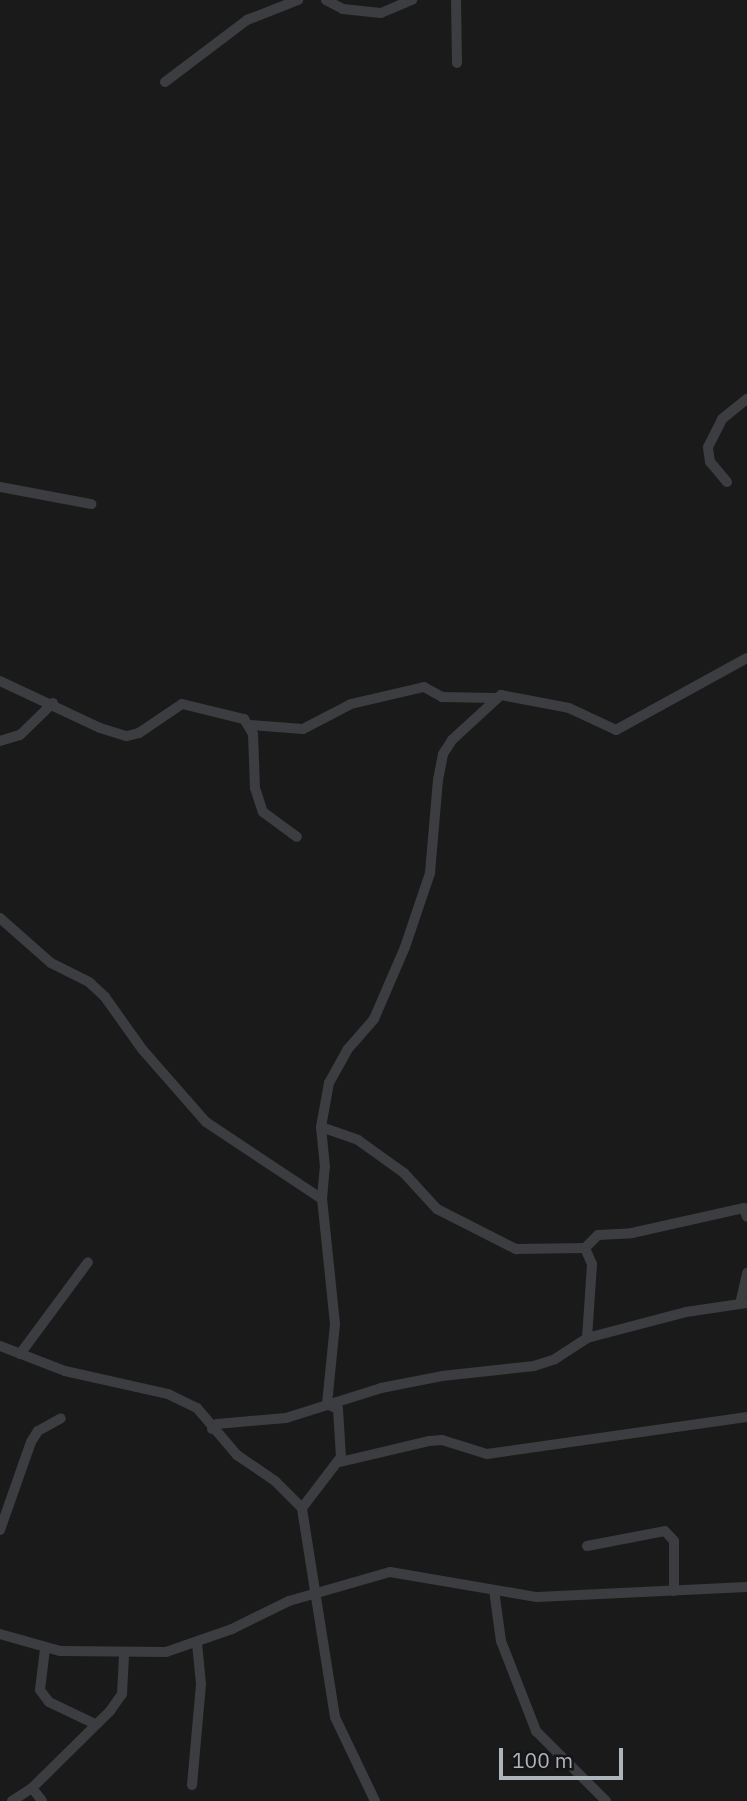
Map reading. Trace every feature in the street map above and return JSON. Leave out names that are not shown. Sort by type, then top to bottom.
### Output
[{"type":"street","points":[[165,82],[247,20],[298,0]]},
{"type":"street","points":[[326,0],[342,9],[381,13],[412,0]]},
{"type":"street","points":[[456,0],[457,63]]},
{"type":"street","points":[[727,482],[710,462],[708,447],[722,419],[747,399]]},
{"type":"street","points":[[0,487],[91,504]]},
{"type":"street","points":[[250,725],[303,729],[351,704],[424,687],[442,697],[495,698],[506,695],[569,708],[616,730],[747,658]]},
{"type":"street","points":[[0,681],[53,703],[100,728],[127,736],[139,733],[182,704],[244,719],[250,725],[255,788],[264,812],[297,836]]},
{"type":"street","points":[[327,1404],[335,1324],[322,1199],[325,1167],[321,1127],[329,1083],[346,1050],[374,1019],[430,873],[443,754],[495,698]]},
{"type":"street","points":[[0,741],[20,735],[53,703]]},
{"type":"street","points":[[0,918],[51,963],[89,982],[105,997],[142,1049],[206,1122],[322,1199]]},
{"type":"street","points":[[321,1127],[358,1140],[404,1173],[437,1209],[516,1249],[585,1248],[598,1236],[632,1233],[746,1210]]},
{"type":"street","points":[[585,1248],[592,1264],[587,1338]]},
{"type":"street","points":[[20,1354],[88,1262]]},
{"type":"street","points":[[212,1429],[217,1424],[286,1418],[327,1404],[442,1376],[534,1366],[555,1359],[587,1338],[743,1303],[747,1273]]},
{"type":"street","points":[[0,1346],[65,1371],[168,1394],[197,1408],[212,1429],[222,1433],[237,1455],[275,1481],[302,1507],[313,1593],[335,1717],[375,1801]]},
{"type":"street","points":[[327,1404],[338,1409],[341,1462]]},
{"type":"street","points":[[302,1507],[341,1462],[429,1441],[442,1440],[487,1454],[747,1417]]},
{"type":"street","points":[[0,1530],[32,1442],[38,1431],[61,1418]]},
{"type":"street","points":[[587,1546],[665,1531],[674,1541],[674,1591]]},
{"type":"street","points":[[0,1634],[45,1648],[124,1655],[166,1652],[197,1643],[313,1593],[390,1572],[537,1597],[747,1587]]},
{"type":"street","points":[[494,1591],[501,1641],[536,1731],[606,1801]]},
{"type":"street","points":[[192,1785],[201,1684],[197,1643]]},
{"type":"street","points":[[45,1648],[40,1690],[49,1702],[95,1724]]},
{"type":"street","points":[[12,1801],[32,1788],[122,1694],[124,1655]]},
{"type":"street","points":[[32,1788],[42,1801]]}]
